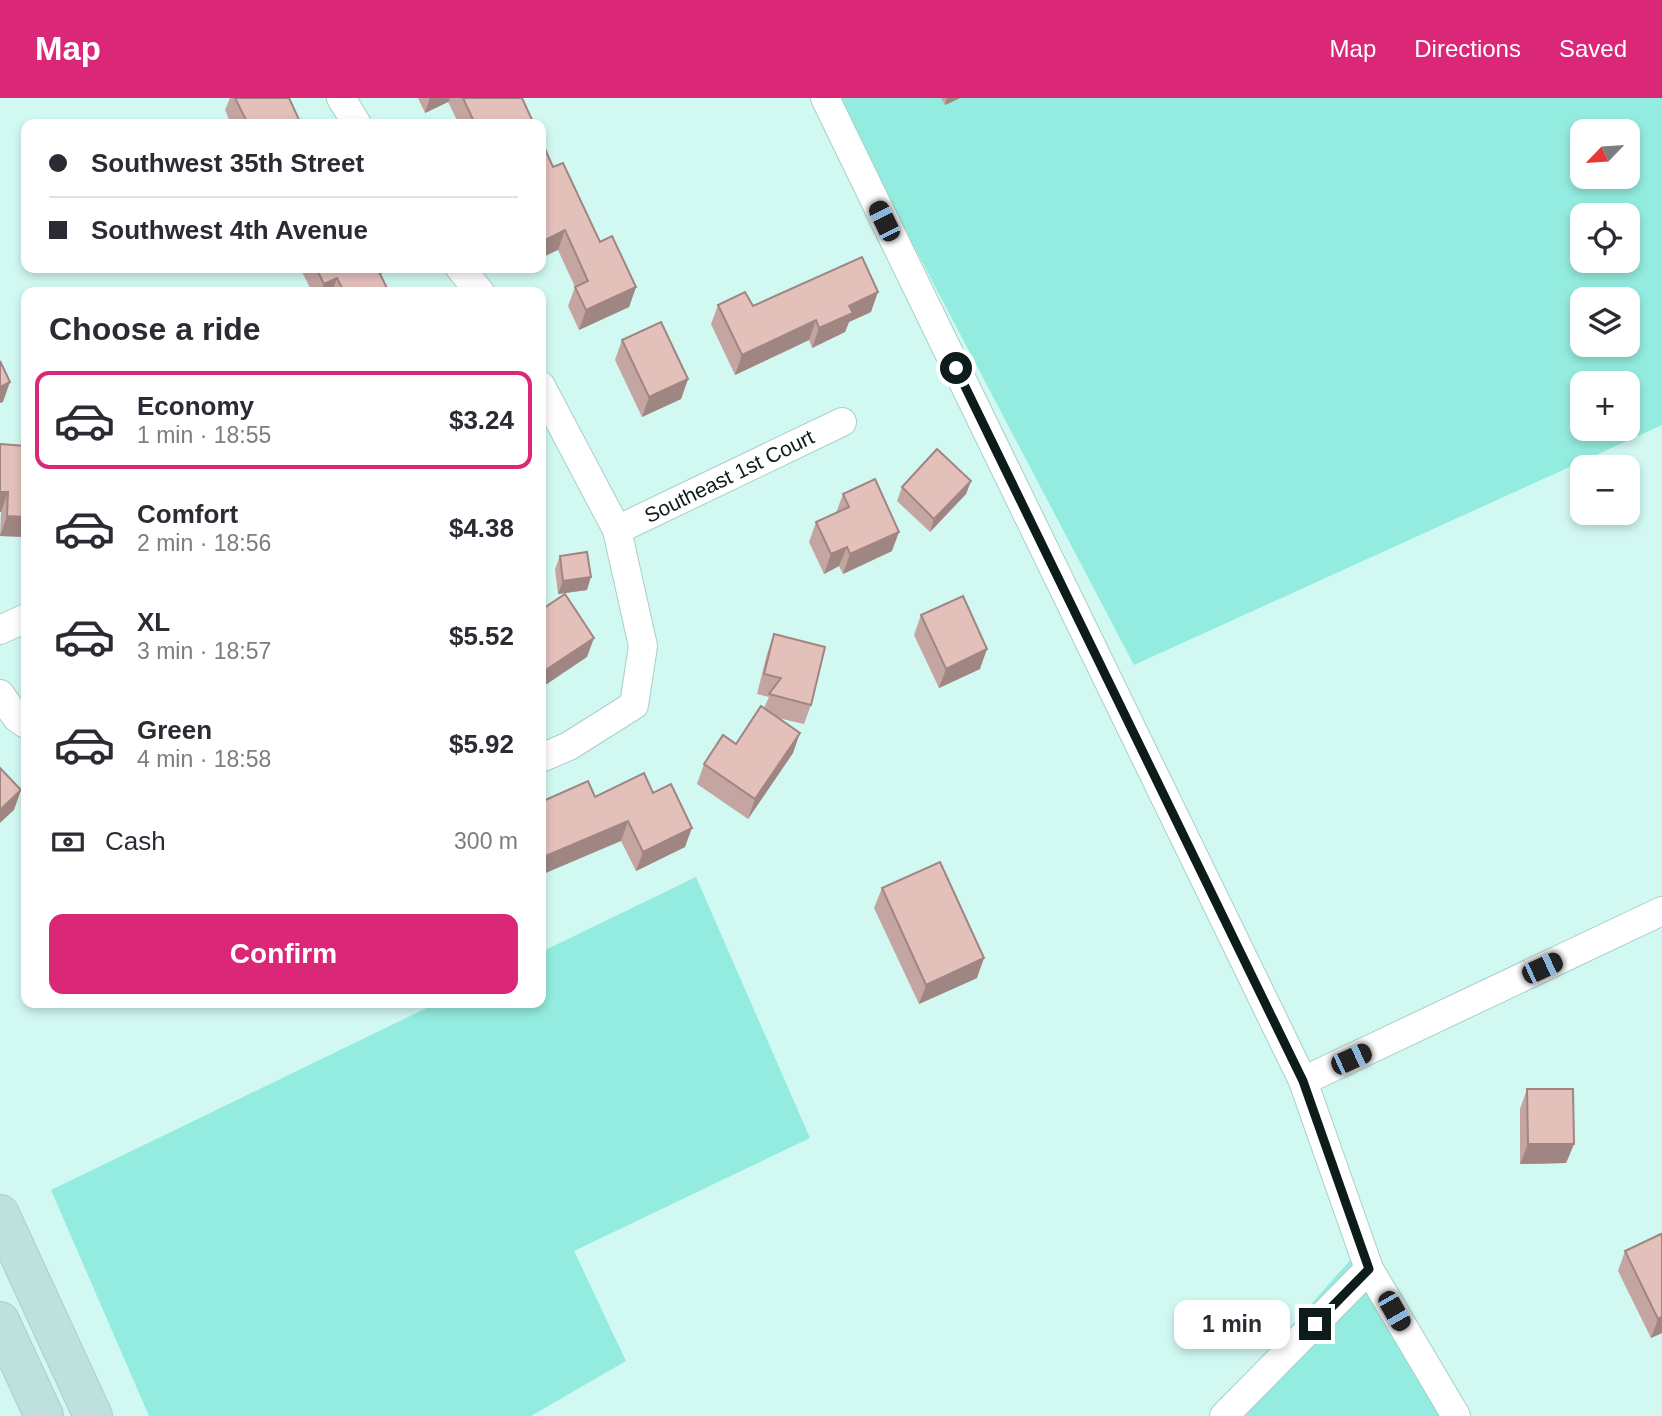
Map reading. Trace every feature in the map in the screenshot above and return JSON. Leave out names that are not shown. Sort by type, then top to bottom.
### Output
[{"type":"main road","points":[[0,1214],[93,1416]]},
{"type":"main road","points":[[0,1321],[44,1416]]},
{"type":"street","points":[[341,98],[354,119]]},
{"type":"street","points":[[825,98],[1303,1081],[1369,1269],[1455,1416]]},
{"type":"street","points":[[464,273],[476,287]]},
{"type":"street","points":[[546,395],[617,530],[643,646],[634,705],[569,746],[546,756]]},
{"type":"street","name":"Southeast 1st Court","points":[[617,530],[842,422]]},
{"type":"street","points":[[0,630],[21,620]]},
{"type":"street","points":[[0,694],[21,721]]},
{"type":"street","points":[[1303,1081],[1662,911]]},
{"type":"street","points":[[1224,1416],[1369,1269]]},
{"type":"green space","points":[[836,98],[1662,98],[1662,425],[1640,435],[1640,371],[1570,371],[1570,441],[1627,441],[1596,455],[1570,455],[1570,467],[1134,665]]},
{"type":"green space","points":[[696,877],[810,1138],[574,1251],[626,1361],[531,1416],[149,1416],[51,1190],[427,1008],[546,1008],[546,950]]},
{"type":"green space","points":[[1370,1238],[1458,1416],[1211,1416]]},
{"type":"building","points":[[235,98],[289,98],[299,119],[246,119]]},
{"type":"building","points":[[463,98],[522,98],[532,119],[473,119]]},
{"type":"building","points":[[546,151],[553,167],[563,163],[600,242],[612,236],[636,287],[586,310],[575,287],[588,281],[565,230],[546,240]]},
{"type":"building","points":[[862,257],[878,292],[849,306],[853,313],[819,328],[816,320],[742,355],[718,305],[745,292],[753,306]]},
{"type":"building","points":[[318,273],[380,273],[386,287],[342,287],[337,278],[324,284]]},
{"type":"building","points":[[661,322],[688,379],[649,397],[622,340]]},
{"type":"building","points":[[0,361],[10,382],[0,387]]},
{"type":"building","points":[[0,444],[21,446],[21,517],[7,516],[8,492],[0,492]]},
{"type":"building","points":[[937,449],[971,481],[934,519],[902,487]]},
{"type":"building","points":[[875,479],[899,532],[850,554],[847,547],[831,554],[816,522],[849,507],[843,494]]},
{"type":"building","points":[[587,552],[591,577],[563,581],[560,556]]},
{"type":"building","points":[[565,594],[594,638],[546,670],[546,607]]},
{"type":"building","points":[[963,596],[987,649],[946,669],[921,615]]},
{"type":"building","points":[[774,634],[825,647],[811,705],[769,694],[781,678],[764,674]]},
{"type":"building","points":[[761,706],[800,733],[755,799],[704,764],[723,735],[736,744]]},
{"type":"building","points":[[0,768],[21,790],[0,810]]},
{"type":"building","points":[[644,773],[653,793],[671,784],[692,828],[643,852],[628,821],[546,856],[546,800],[588,781],[595,797]]},
{"type":"building","points":[[940,862],[984,958],[926,985],[882,888]]},
{"type":"building","points":[[1527,1089],[1573,1089],[1574,1144],[1528,1144]]},
{"type":"building","points":[[1661,1234],[1662,1317],[1658,1319],[1625,1251]]},
{"type":"route","points":[[956,368],[1303,1081],[1369,1269],[1315,1324]]}]
